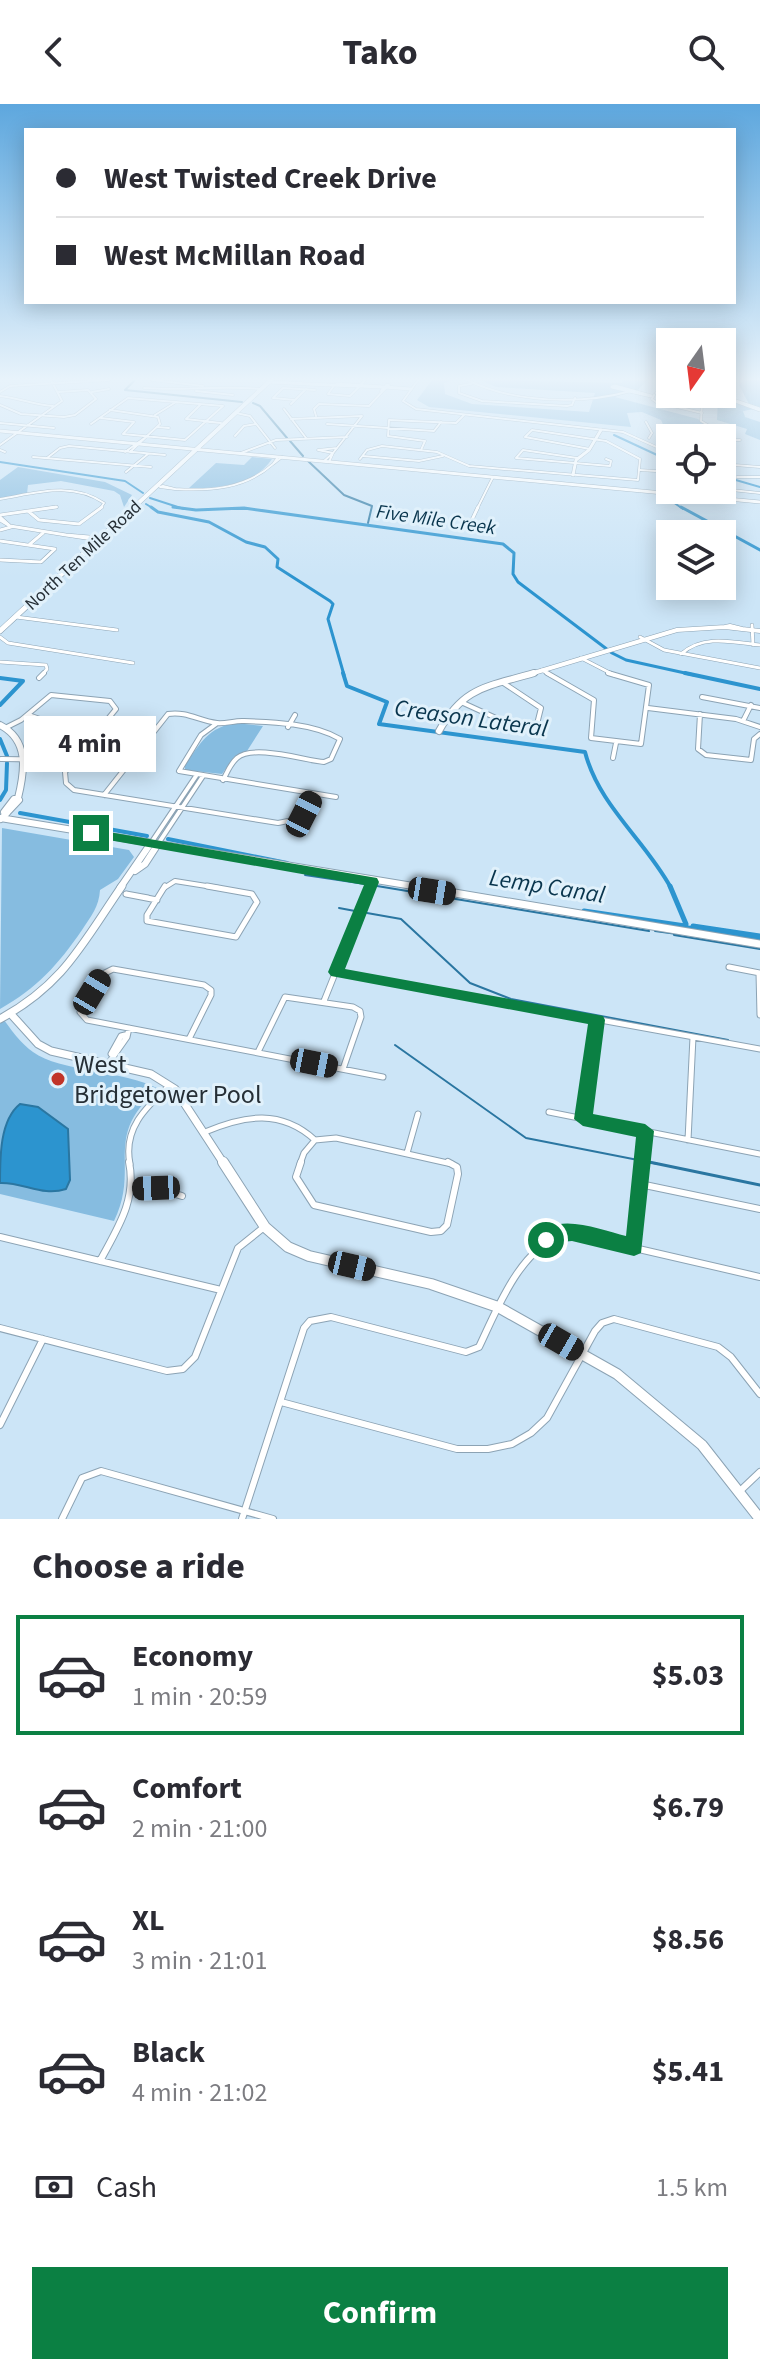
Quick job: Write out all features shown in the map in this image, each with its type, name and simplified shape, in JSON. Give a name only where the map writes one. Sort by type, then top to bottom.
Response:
[{"type":"main road","name":"North Ten Mile Road","points":[[0,634],[201,446]]},
{"type":"street","points":[[127,452],[135,446]]},
{"type":"street","points":[[162,446],[327,461],[419,461],[446,455]]},
{"type":"street","points":[[241,453],[249,446]]},
{"type":"street","points":[[382,446],[446,455],[466,465],[638,480],[638,457],[616,446]]},
{"type":"street","points":[[359,461],[373,447],[382,446]]},
{"type":"street","points":[[421,450],[423,446]]},
{"type":"street","points":[[571,446],[590,449]]},
{"type":"street","points":[[572,484],[577,458],[592,446]]},
{"type":"street","points":[[0,447],[5,452]]},
{"type":"street","points":[[47,458],[65,447],[165,455]]},
{"type":"street","points":[[333,453],[318,450],[337,448]]},
{"type":"street","points":[[327,461],[337,448]]},
{"type":"street","points":[[577,458],[521,450],[518,459],[610,466],[611,461],[606,459]]},
{"type":"street","points":[[126,472],[148,454]]},
{"type":"street","points":[[33,457],[151,467]]},
{"type":"street","points":[[158,487],[198,490],[256,480],[280,457]]},
{"type":"street","points":[[359,461],[656,492]]},
{"type":"street","points":[[470,524],[496,462]]},
{"type":"street","points":[[736,465],[760,467],[760,477],[737,477]]},
{"type":"street","points":[[640,470],[656,471]]},
{"type":"street","points":[[0,499],[64,490],[89,494],[104,503],[102,508],[79,524],[39,520],[28,511]]},
{"type":"street","points":[[736,490],[760,493]]},
{"type":"street","points":[[736,500],[760,502]]},
{"type":"street","points":[[0,517],[57,507]]},
{"type":"street","points":[[0,517],[12,526],[43,533],[100,539]]},
{"type":"street","points":[[0,530],[12,526]]},
{"type":"street","points":[[30,544],[43,533]]},
{"type":"street","points":[[0,560],[35,563],[44,561],[55,551],[50,546],[1,541]]},
{"type":"street","points":[[16,617],[117,630]]},
{"type":"street","points":[[439,731],[447,714],[459,701],[479,689],[687,628],[752,628],[760,631]]},
{"type":"street","points":[[752,628],[753,645]]},
{"type":"street","points":[[0,634],[5,642],[133,663]]},
{"type":"street","points":[[643,639],[658,648],[681,654],[760,668]]},
{"type":"street","points":[[681,654],[689,646],[709,641],[760,645]]},
{"type":"street","points":[[542,670],[594,700],[591,738],[640,745],[643,742],[648,684],[605,672],[581,658]]},
{"type":"street","points":[[0,662],[48,666],[39,678]]},
{"type":"street","points":[[459,701],[497,720],[535,725],[541,708],[502,682]]},
{"type":"street","points":[[2,817],[15,807],[22,787],[22,759],[17,737],[3,727],[28,715],[43,698],[51,695],[115,704],[116,709],[74,760],[64,778],[68,786],[104,795],[278,823],[290,822],[304,814],[314,794]]},
{"type":"street","points":[[702,697],[760,708]]},
{"type":"street","points":[[743,721],[751,705]]},
{"type":"street","points":[[647,708],[743,721],[760,727]]},
{"type":"street","points":[[104,795],[168,714],[197,714],[217,723],[242,721],[288,727],[338,736],[340,741],[327,761],[244,754],[236,759],[223,780]]},
{"type":"street","points":[[700,714],[698,749],[701,753],[751,760],[754,739],[760,734]]},
{"type":"street","points":[[28,715],[99,729]]},
{"type":"street","points":[[288,727],[295,715]]},
{"type":"street","points":[[217,723],[201,735],[179,771],[336,797]]},
{"type":"street","points":[[56,742],[70,725]]},
{"type":"street","points":[[613,758],[616,743]]},
{"type":"street","points":[[1,759],[74,760]]},
{"type":"street","points":[[0,1019],[31,1002],[62,974],[116,893],[132,873],[145,864],[175,807],[196,776]]},
{"type":"street","points":[[154,844],[203,776]]},
{"type":"street","points":[[2,817],[372,882],[760,944]]},
{"type":"street","points":[[171,882],[252,894],[257,898],[241,933],[236,937],[147,921],[147,915],[157,900],[171,882]]},
{"type":"street","points":[[324,1001],[372,882]]},
{"type":"street","points":[[116,893],[157,900]]},
{"type":"street","points":[[729,967],[760,973],[760,1015]]},
{"type":"street","points":[[189,1039],[211,990],[204,985],[119,969],[108,970],[88,998],[81,1015],[87,1020],[383,1077]]},
{"type":"street","points":[[336,972],[760,1049]]},
{"type":"street","points":[[258,1052],[285,997],[324,1001],[360,1011],[361,1017],[343,1069]]},
{"type":"street","points":[[10,1013],[38,1044],[51,1051],[110,1060],[151,1074],[170,1085],[182,1096],[265,1227],[278,1240],[300,1253],[431,1284],[498,1307],[625,1379],[702,1445],[760,1519]]},
{"type":"street","points":[[583,1119],[597,1020]]},
{"type":"street","points":[[110,1060],[117,1056],[129,1028]]},
{"type":"street","points":[[688,1140],[693,1037]]},
{"type":"street","points":[[100,1261],[127,1207],[132,1189],[129,1137],[139,1116],[170,1085]]},
{"type":"street","points":[[549,1112],[760,1154]]},
{"type":"street","points":[[407,1153],[418,1114]]},
{"type":"street","points":[[205,1132],[236,1118],[256,1116],[293,1123],[315,1140],[336,1138],[457,1167],[447,1225],[441,1231],[405,1226],[311,1203],[296,1177],[304,1153],[315,1140]]},
{"type":"street","points":[[634,1247],[645,1131]]},
{"type":"street","points":[[640,1184],[760,1209]]},
{"type":"street","points":[[132,1189],[156,1188],[182,1196]]},
{"type":"street","points":[[0,1328],[167,1371],[183,1369],[195,1357],[240,1244],[265,1227]]},
{"type":"street","points":[[243,1515],[304,1328],[310,1321],[331,1317],[466,1352],[473,1351],[479,1347],[510,1282],[546,1240],[558,1233],[572,1232],[760,1277]]},
{"type":"street","points":[[0,1237],[221,1290]]},
{"type":"street","points":[[280,1402],[457,1449],[480,1451],[510,1447],[542,1425],[554,1410],[582,1354],[602,1323],[621,1320],[706,1342],[731,1357],[760,1394]]},
{"type":"street","points":[[0,1425],[43,1339]]},
{"type":"street","points":[[62,1519],[77,1484],[89,1473],[101,1471],[243,1515],[273,1519]]},
{"type":"street","points":[[739,1493],[760,1472]]},
{"type":"shaded area","points":[[252,457],[272,459],[256,475],[235,484],[189,488],[216,463],[244,465]]},
{"type":"shaded area","points":[[18,467],[105,482],[132,495],[124,507],[120,495],[114,491],[61,481],[28,485],[27,494],[0,498],[0,480]]},
{"type":"shaded area","points":[[236,723],[263,726],[247,751],[234,757],[222,774],[185,770],[185,765],[206,738],[218,728]]},
{"type":"shaded area","points":[[2,828],[129,850],[134,857],[118,879],[100,890],[91,916],[55,965],[25,993],[0,1009]]},
{"type":"shaded area","points":[[0,1014],[24,1044],[45,1059],[128,1078],[159,1089],[131,1122],[126,1137],[124,1184],[114,1221],[0,1194]]},
{"type":"shaded area","points":[[20,1104],[38,1107],[68,1129],[70,1180],[66,1189],[49,1191],[0,1183],[5,1129],[8,1119]]},
{"type":"waterway","points":[[294,446],[303,456]]},
{"type":"waterway","points":[[638,446],[656,454]]},
{"type":"waterway","points":[[308,461],[344,495],[372,506],[368,523]]},
{"type":"waterway","points":[[0,462],[125,481],[143,493]]},
{"type":"waterway","points":[[736,480],[760,487]]},
{"type":"waterway","name":"Five Mile Creek","points":[[150,498],[181,508]]},
{"type":"waterway","name":"Creason Lateral","points":[[146,504],[152,508]]},
{"type":"waterway","points":[[676,504],[683,509]]},
{"type":"waterway","name":"Five Mile Creek","points":[[173,507],[181,508]]},
{"type":"waterway","points":[[681,507],[760,550]]},
{"type":"waterway","name":"Creason Lateral","points":[[152,508],[158,512],[209,522],[246,542],[265,547],[278,559],[277,567],[330,601],[333,604],[328,619],[344,675]]},
{"type":"waterway","name":"Five Mile Creek","points":[[181,508],[251,509]]},
{"type":"waterway","name":"Five Mile Creek","points":[[227,509],[251,509]]},
{"type":"waterway","name":"Five Mile Creek","points":[[251,509],[503,544],[514,553],[513,574],[518,582],[612,653],[626,660],[694,675]]},
{"type":"waterway","name":"Creason Lateral","points":[[343,673],[347,686],[387,702],[379,724],[585,752],[601,789],[671,887]]},
{"type":"waterway","name":"Five Mile Creek","points":[[685,673],[760,689]]},
{"type":"waterway","points":[[0,678],[23,681],[0,705]]},
{"type":"waterway","points":[[0,739],[7,756]]},
{"type":"waterway","points":[[0,800],[6,790],[7,763]]},
{"type":"waterway","name":"Lemp Canal","points":[[20,813],[147,836]]},
{"type":"waterway","name":"Lemp Canal","points":[[168,839],[287,863]]},
{"type":"waterway","points":[[305,875],[365,884]]},
{"type":"waterway","points":[[377,886],[649,931]]},
{"type":"waterway","name":"Creason Lateral","points":[[671,887],[686,924]]},
{"type":"waterway","points":[[339,908],[355,911]]},
{"type":"waterway","name":"Lemp Canal","points":[[584,911],[685,926]]},
{"type":"waterway","points":[[367,913],[401,919],[470,983],[511,999],[728,1040]]},
{"type":"waterway","name":"Creason Lateral","points":[[693,926],[760,936]]},
{"type":"waterway","name":"Creason Lateral","points":[[688,928],[760,939]]},
{"type":"waterway","points":[[655,931],[677,934]]},
{"type":"waterway","points":[[674,935],[760,949]]},
{"type":"waterway","points":[[395,1045],[526,1138],[638,1160]]},
{"type":"waterway","points":[[648,1162],[658,1164]]},
{"type":"waterway","points":[[649,1162],[760,1185]]},
{"type":"place","name":"West Bridgetower Pool","points":[[58,1079]]},
{"type":"route","points":[[91,833],[372,882],[336,972],[597,1020],[583,1119],[645,1131],[634,1247],[572,1232],[558,1233],[546,1240]]}]
